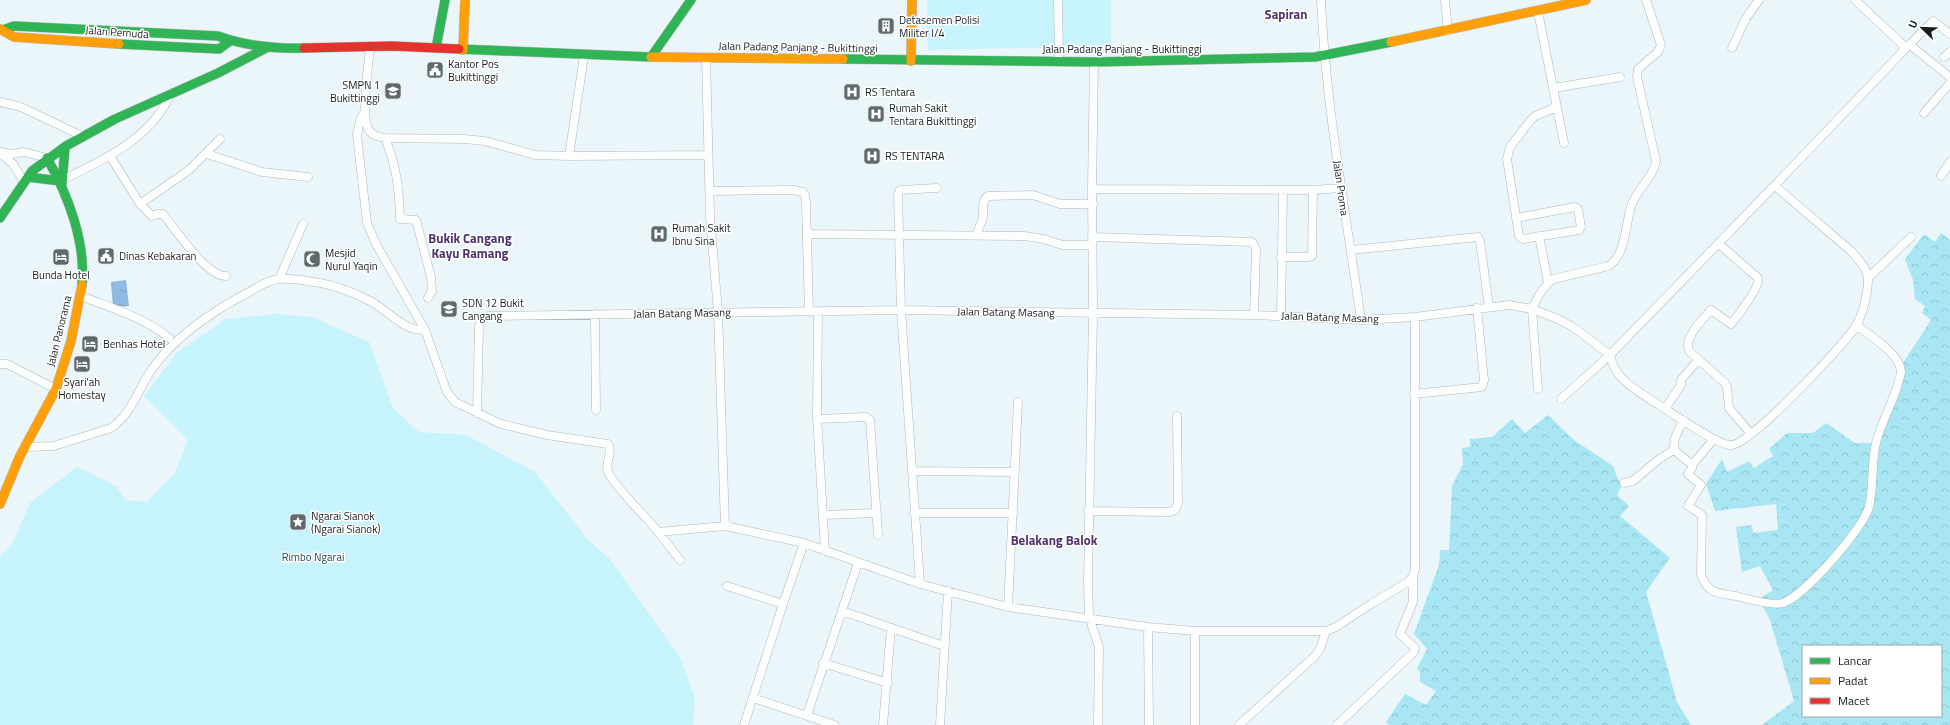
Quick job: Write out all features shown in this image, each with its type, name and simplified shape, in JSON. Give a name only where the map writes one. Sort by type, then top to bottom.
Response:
[{"type":"main road","points":[[436,48],[445,0]]},
{"type":"main road","points":[[463,50],[465,0]]},
{"type":"main road","points":[[651,58],[691,0]]},
{"type":"main road","points":[[911,61],[912,0]]},
{"type":"main road","name":"Jalan Padang Panjang - Bukittinggi","points":[[463,50],[651,58],[1094,62],[1244,60],[1324,56],[1538,12],[1586,0]]},
{"type":"main road","name":"Jalan Pemuda","points":[[1,29],[14,26],[218,36],[230,41],[268,47],[370,46],[463,50]]},
{"type":"main road","name":"Jalan Pemuda","points":[[1,29],[14,37],[193,49],[219,49],[230,41]]},
{"type":"main road","points":[[0,218],[38,164],[47,158],[82,136],[171,93],[223,72],[268,47]]},
{"type":"main road","points":[[26,180],[61,182],[65,147]]},
{"type":"main road","name":"Jalan Panorama","points":[[0,504],[25,447],[56,389],[71,341],[81,296],[83,274],[79,241],[61,182],[47,158]]},
{"type":"street","points":[[1058,0],[1059,61]]},
{"type":"street","name":"Jalan Proma","points":[[1321,0],[1324,56],[1341,188],[1361,320]]},
{"type":"street","points":[[1446,0],[1448,31]]},
{"type":"street","points":[[1538,389],[1532,309],[1548,282],[1554,279],[1608,266],[1614,263],[1620,253],[1634,198],[1655,167],[1656,160],[1637,77],[1638,69],[1658,52],[1661,45],[1646,0]]},
{"type":"street","points":[[1732,48],[1746,18],[1759,0]]},
{"type":"street","points":[[1855,0],[1902,44],[1903,51]]},
{"type":"street","points":[[1538,12],[1564,143]]},
{"type":"street","points":[[1561,400],[1610,355],[1719,244],[1933,20],[1950,34]]},
{"type":"street","points":[[1910,45],[1950,76]]},
{"type":"street","points":[[370,46],[365,111],[366,122],[369,130],[377,136],[385,138],[464,139],[485,141],[527,154],[569,156],[708,155]]},
{"type":"street","points":[[569,156],[584,56]]},
{"type":"street","points":[[706,58],[710,216],[718,312],[725,526]]},
{"type":"street","points":[[1094,62],[1092,189],[1093,314],[1088,511],[1089,617],[1099,647],[1098,725]]},
{"type":"street","points":[[1554,88],[1620,77]]},
{"type":"street","points":[[1924,113],[1950,83]]},
{"type":"street","points":[[61,182],[110,156],[146,129],[160,114],[171,93]]},
{"type":"street","points":[[0,102],[21,107],[82,136]]},
{"type":"street","points":[[1516,218],[1577,208],[1581,226],[1579,230],[1523,239],[1520,238],[1516,218],[1507,159],[1508,151],[1532,118],[1557,107]]},
{"type":"street","points":[[365,111],[360,120],[357,135],[367,222],[376,244],[425,330],[447,392],[455,402],[496,422],[521,429],[608,444],[610,450],[607,465],[608,473],[680,560]]},
{"type":"street","points":[[385,138],[394,161],[399,187],[400,219],[416,220],[430,274],[432,291],[428,298]]},
{"type":"street","points":[[140,204],[189,170],[220,139]]},
{"type":"street","points":[[0,153],[12,154],[24,152],[47,158]]},
{"type":"street","points":[[0,153],[13,164],[26,180]]},
{"type":"street","points":[[206,154],[262,172],[308,177]]},
{"type":"street","points":[[110,156],[140,204],[152,216],[163,214],[204,264],[216,273],[226,276]]},
{"type":"street","points":[[1940,176],[1950,162]]},
{"type":"street","points":[[1610,355],[1612,366],[1624,382],[1665,409],[1726,445],[1732,445],[1751,434],[1783,406],[1849,336],[1856,325],[1867,291],[1868,278],[1860,261],[1851,250],[1774,186]]},
{"type":"street","points":[[920,584],[901,310],[898,194],[900,190],[937,188]]},
{"type":"street","points":[[1092,189],[1313,190],[1341,188]]},
{"type":"street","points":[[710,190],[793,190],[803,192],[806,203],[809,312]]},
{"type":"street","points":[[1281,316],[1283,190]]},
{"type":"street","points":[[1281,257],[1312,256],[1313,190]]},
{"type":"street","points":[[977,236],[978,225],[982,220],[984,200],[988,196],[1033,196],[1060,204],[1093,204]]},
{"type":"street","points":[[279,279],[303,224]]},
{"type":"street","points":[[807,234],[1024,236],[1044,239],[1062,245],[1092,241],[1252,242],[1256,249],[1254,315]]},
{"type":"street","points":[[1539,236],[1548,282]]},
{"type":"street","points":[[1351,250],[1478,237],[1480,240],[1488,307]]},
{"type":"street","points":[[1868,278],[1911,237]]},
{"type":"street","points":[[1719,244],[1758,278],[1759,281],[1742,311],[1730,324],[1713,310],[1708,314],[1687,345],[1690,352],[1724,383],[1727,388],[1729,408],[1751,434]]},
{"type":"street","points":[[25,447],[59,444],[111,428],[127,414],[143,383],[157,363],[186,333],[241,296],[266,283],[279,279],[312,282],[344,289],[376,304],[408,327],[418,331],[425,330]]},
{"type":"street","points":[[81,296],[145,323],[168,338]]},
{"type":"street","name":"Jalan Batang Masang","points":[[477,413],[480,326],[482,319],[488,316],[901,310],[1093,314],[1254,315],[1361,320],[1415,317],[1509,305],[1532,309],[1573,327],[1610,355]]},
{"type":"street","points":[[1414,394],[1482,387],[1484,380],[1477,308]]},
{"type":"street","points":[[818,312],[817,419],[825,550]]},
{"type":"street","points":[[595,314],[596,410]]},
{"type":"street","points":[[1337,725],[1414,652],[1415,648],[1400,634],[1413,602],[1413,576],[1415,569],[1415,317]]},
{"type":"street","points":[[1714,439],[1692,465],[1692,468],[1688,474],[1701,485],[1688,506],[1702,516],[1701,574],[1703,583],[1715,592],[1756,600],[1782,603],[1794,598],[1811,582],[1858,530],[1868,508],[1873,486],[1876,444],[1894,398],[1901,371],[1894,354],[1856,325]]},
{"type":"street","points":[[1665,409],[1681,385],[1682,379],[1698,360]]},
{"type":"street","points":[[0,364],[7,364],[56,389]]},
{"type":"street","points":[[1008,607],[1018,402]]},
{"type":"street","points":[[1088,511],[1169,512],[1175,510],[1178,503],[1177,416]]},
{"type":"street","points":[[817,419],[866,417],[870,420],[878,513],[878,535]]},
{"type":"street","points":[[1624,483],[1633,481],[1673,449],[1675,438],[1683,420]]},
{"type":"street","points":[[1673,449],[1692,465]]},
{"type":"street","points":[[912,471],[1015,472]]},
{"type":"street","points":[[824,515],[878,513]]},
{"type":"street","points":[[914,513],[1013,513]]},
{"type":"street","points":[[658,532],[725,526],[804,543],[920,584],[1008,607],[1089,617],[1148,627],[1195,631],[1326,631],[1336,627],[1408,582],[1413,576]]},
{"type":"street","points":[[744,725],[804,543]]},
{"type":"street","points":[[806,715],[858,563]]},
{"type":"street","points":[[727,586],[783,604]]},
{"type":"street","points":[[940,725],[948,591]]},
{"type":"street","points":[[842,611],[944,646]]},
{"type":"street","points":[[1148,627],[1149,725]]},
{"type":"street","points":[[883,725],[888,682],[891,628]]},
{"type":"street","points":[[1195,631],[1196,725]]},
{"type":"street","points":[[1239,725],[1315,656],[1320,649],[1326,631]]},
{"type":"street","points":[[823,664],[888,682]]},
{"type":"street","points":[[753,698],[836,725]]},
{"type":"green space","points":[[927,0],[1111,0],[1111,46],[928,50]]},
{"type":"green space","points":[[1941,233],[1950,240],[1950,725],[1762,725],[1794,701],[1770,620],[1759,599],[1773,590],[1760,566],[1742,572],[1736,527],[1752,525],[1753,533],[1778,530],[1776,504],[1715,511],[1706,484],[1722,459],[1727,472],[1749,461],[1754,468],[1773,456],[1769,449],[1787,433],[1813,433],[1826,423],[1855,443],[1874,443],[1905,372],[1903,363],[1931,320],[1922,313],[1925,306],[1915,299],[1913,280],[1905,259],[1924,234],[1935,242]]},
{"type":"green space","name":"Ngarai Sianok (Ngarai Sianok)","points":[[275,314],[312,317],[369,342],[393,408],[419,432],[466,435],[535,472],[588,540],[609,558],[680,657],[695,698],[693,725],[0,725],[0,556],[12,544],[30,503],[77,467],[116,486],[126,500],[147,502],[175,473],[188,440],[144,396],[177,353],[226,319]]},
{"type":"green space","points":[[1548,415],[1574,440],[1613,466],[1618,479],[1623,484],[1617,495],[1629,506],[1620,516],[1670,558],[1646,592],[1677,702],[1691,725],[1389,725],[1386,722],[1405,694],[1426,705],[1436,691],[1420,682],[1420,673],[1417,668],[1427,649],[1414,634],[1439,565],[1440,550],[1449,550],[1452,486],[1463,464],[1462,448],[1470,447],[1470,439],[1492,437],[1512,419],[1525,433]]},
{"type":"water","points":[[126,280],[129,306],[113,307],[111,282]]},
{"type":"traffic: fast","points":[[436,48],[445,0]]},
{"type":"traffic: fast","points":[[651,57],[691,0]]},
{"type":"traffic: fast","points":[[3,30],[14,26],[218,36],[260,46],[304,48]]},
{"type":"traffic: fast","points":[[119,44],[219,49],[230,41]]},
{"type":"traffic: fast","points":[[843,59],[1094,62],[1315,57],[1391,42]]},
{"type":"traffic: fast","points":[[0,218],[32,171],[66,146],[115,119],[218,73],[268,47]]},
{"type":"traffic: fast","points":[[459,49],[651,57]]},
{"type":"traffic: fast","points":[[62,184],[65,147]]},
{"type":"traffic: fast","points":[[47,158],[62,187],[74,219],[81,252],[83,269],[82,285]]},
{"type":"traffic: fast","points":[[28,177],[60,181]]},
{"type":"traffic: slow","points":[[463,50],[465,0]]},
{"type":"traffic: slow","points":[[911,61],[912,0]]},
{"type":"traffic: slow","points":[[1391,42],[1586,0]]},
{"type":"traffic: slow","points":[[0,29],[14,37],[119,44]]},
{"type":"traffic: slow","points":[[651,57],[843,59]]},
{"type":"traffic: slow","points":[[0,504],[20,456],[56,389],[71,341],[82,285]]},
{"type":"traffic: jam","points":[[304,48],[392,46],[459,49]]},
{"type":"place","name":"Detasemen Polisi Militer I/4","points":[[886,26]]},
{"type":"place","name":"Kantor Pos Bukittinggi","points":[[435,70]]},
{"type":"place","name":"SMPN 1 Bukittinggi","points":[[393,91]]},
{"type":"place","name":"RS Tentara","points":[[852,92]]},
{"type":"place","name":"Rumah Sakit Tentara Bukittinggi","points":[[876,114]]},
{"type":"place","name":"RS TENTARA","points":[[872,156]]},
{"type":"place","name":"Rumah Sakit Ibnu Sina","points":[[659,234]]},
{"type":"place","name":"Dinas Kebakaran","points":[[106,256]]},
{"type":"place","name":"Bunda Hotel","points":[[61,257]]},
{"type":"place","name":"Mesjid Nurul Yaqin","points":[[312,259]]},
{"type":"place","name":"SDN 12 Bukit Cangang","points":[[449,309]]},
{"type":"place","name":"Benhas Hotel","points":[[90,344]]},
{"type":"place","name":"Syari'ah Homestay","points":[[82,364]]},
{"type":"place","name":"Ngarai Sianok (Ngarai Sianok)","points":[[298,522]]},
{"type":"district","name":"Sapiran","points":[[1286,14]]},
{"type":"district","name":"Bukik Cangang Kayu Ramang","points":[[470,246]]},
{"type":"district","name":"Belakang Balok","points":[[1054,540]]},
{"type":"park label","name":"Rimbo Ngarai","points":[[313,557]]}]
